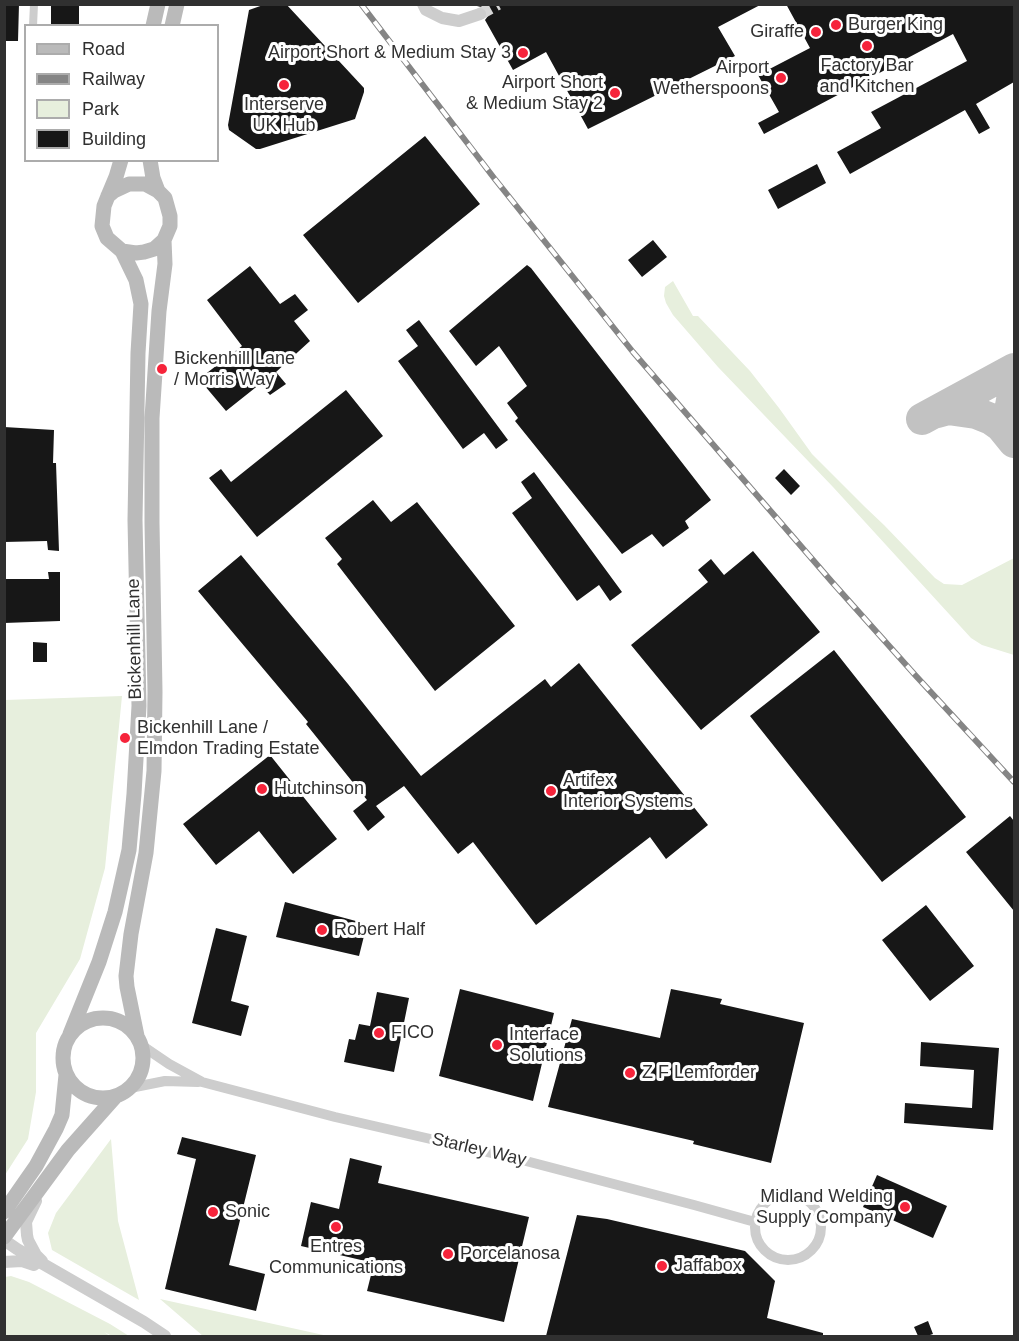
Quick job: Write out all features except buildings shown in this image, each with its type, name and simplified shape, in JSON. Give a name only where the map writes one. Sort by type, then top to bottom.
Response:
[{"type":"main road","points":[[153,24],[158,4]]},
{"type":"main road","points":[[172,24],[177,4]]},
{"type":"main road","points":[[120,162],[104,206],[102,226],[107,238],[122,251],[136,253],[154,249],[164,240],[170,226],[170,216],[153,178],[150,162]]},
{"type":"main road","points":[[108,196],[129,184],[145,184],[161,195]]},
{"type":"main road","name":"Bickenhill Lane","points":[[139,1041],[126,976],[131,934],[146,853],[154,771],[152,418],[159,311],[165,264],[164,240]]},
{"type":"main road","name":"Bickenhill Lane","points":[[70,1034],[99,962],[115,912],[129,850],[134,794],[139,706],[135,520],[141,303],[139,287],[122,251]]},
{"type":"main road","points":[[4,1212],[36,1166],[62,1115],[66,1075],[63,1054],[70,1034],[88,1020],[99,1017],[121,1021],[130,1028],[139,1041],[143,1057],[142,1068],[137,1079],[68,1150],[4,1238]]},
{"type":"main road","points":[[66,1075],[82,1092],[93,1097],[105,1098],[123,1092]]},
{"type":"street","points":[[33,24],[34,4]]},
{"type":"street","points":[[423,4],[426,10],[442,18],[459,21],[480,14]]},
{"type":"street","points":[[139,1041],[169,1064],[202,1082]]},
{"type":"street","points":[[123,1092],[165,1082],[202,1082]]},
{"type":"street","name":"Starley Way","points":[[202,1082],[335,1117],[516,1158],[755,1222]]},
{"type":"street","points":[[47,1179],[26,1222],[27,1235],[36,1255],[55,1272]]},
{"type":"street","points":[[783,1194],[797,1195],[814,1206],[820,1216],[821,1234],[809,1254],[792,1260],[782,1260],[771,1256],[762,1248],[757,1240],[755,1222],[758,1212],[772,1198],[783,1194]]},
{"type":"street","points":[[4,1238],[17,1249],[128,1312],[165,1336]]},
{"type":"street","points":[[4,1262],[22,1261],[55,1272]]},
{"type":"green space","points":[[673,281],[693,316],[698,316],[750,371],[812,454],[935,578],[944,584],[962,585],[1014,558],[1014,655],[982,645],[971,638],[833,487],[718,367],[673,315],[666,303],[665,287]]},
{"type":"green space","points":[[122,696],[105,868],[80,959],[36,1033],[36,1092],[28,1139],[5,1175],[5,700]]},
{"type":"green space","points":[[111,1139],[118,1221],[139,1300],[52,1250],[48,1233],[56,1213]]},
{"type":"green space","points":[[11,1276],[29,1282],[129,1336],[112,1336],[104,1332],[110,1336],[5,1336],[5,1277]]},
{"type":"green space","points":[[160,1299],[328,1336],[203,1336]]},
{"type":"taxiway","points":[[922,419],[1014,369]]},
{"type":"taxiway","points":[[1014,389],[1009,417],[1014,437]]},
{"type":"taxiway","points":[[937,412],[948,409],[976,413],[1001,426],[1014,442]]},
{"type":"tunnel","points":[[480,14],[498,4]]},
{"type":"railway","points":[[361,4],[494,178],[633,352],[832,582],[1014,782]]},
{"type":"place","name":"Burger King","points":[[836,25]]},
{"type":"place","name":"Giraffe","points":[[816,32]]},
{"type":"place","name":"Factory Bar and Kitchen","points":[[867,46]]},
{"type":"place","name":"Airport Short & Medium Stay 3","points":[[523,53]]},
{"type":"place","name":"Airport Wetherspoons","points":[[781,78]]},
{"type":"place","name":"Interserve UK Hub","points":[[284,85]]},
{"type":"place","name":"Airport Short & Medium Stay 2","points":[[615,93]]},
{"type":"place","name":"Bickenhill Lane / Morris Way","points":[[162,369]]},
{"type":"place","name":"Bickenhill Lane / Elmdon Trading Estate","points":[[125,738]]},
{"type":"place","name":"Hutchinson","points":[[262,789]]},
{"type":"place","name":"Artifex Interior Systems","points":[[551,791]]},
{"type":"place","name":"Robert Half","points":[[322,930]]},
{"type":"place","name":"FICO","points":[[379,1033]]},
{"type":"place","name":"Interface Solutions","points":[[497,1045]]},
{"type":"place","name":"Z F Lemforder","points":[[630,1073]]},
{"type":"place","name":"Midland Welding Supply Company","points":[[905,1207]]},
{"type":"place","name":"Sonic","points":[[213,1212]]},
{"type":"place","name":"Entres Communications","points":[[336,1227]]},
{"type":"place","name":"Porcelanosa","points":[[448,1254]]},
{"type":"place","name":"Jaffabox","points":[[662,1266]]}]
